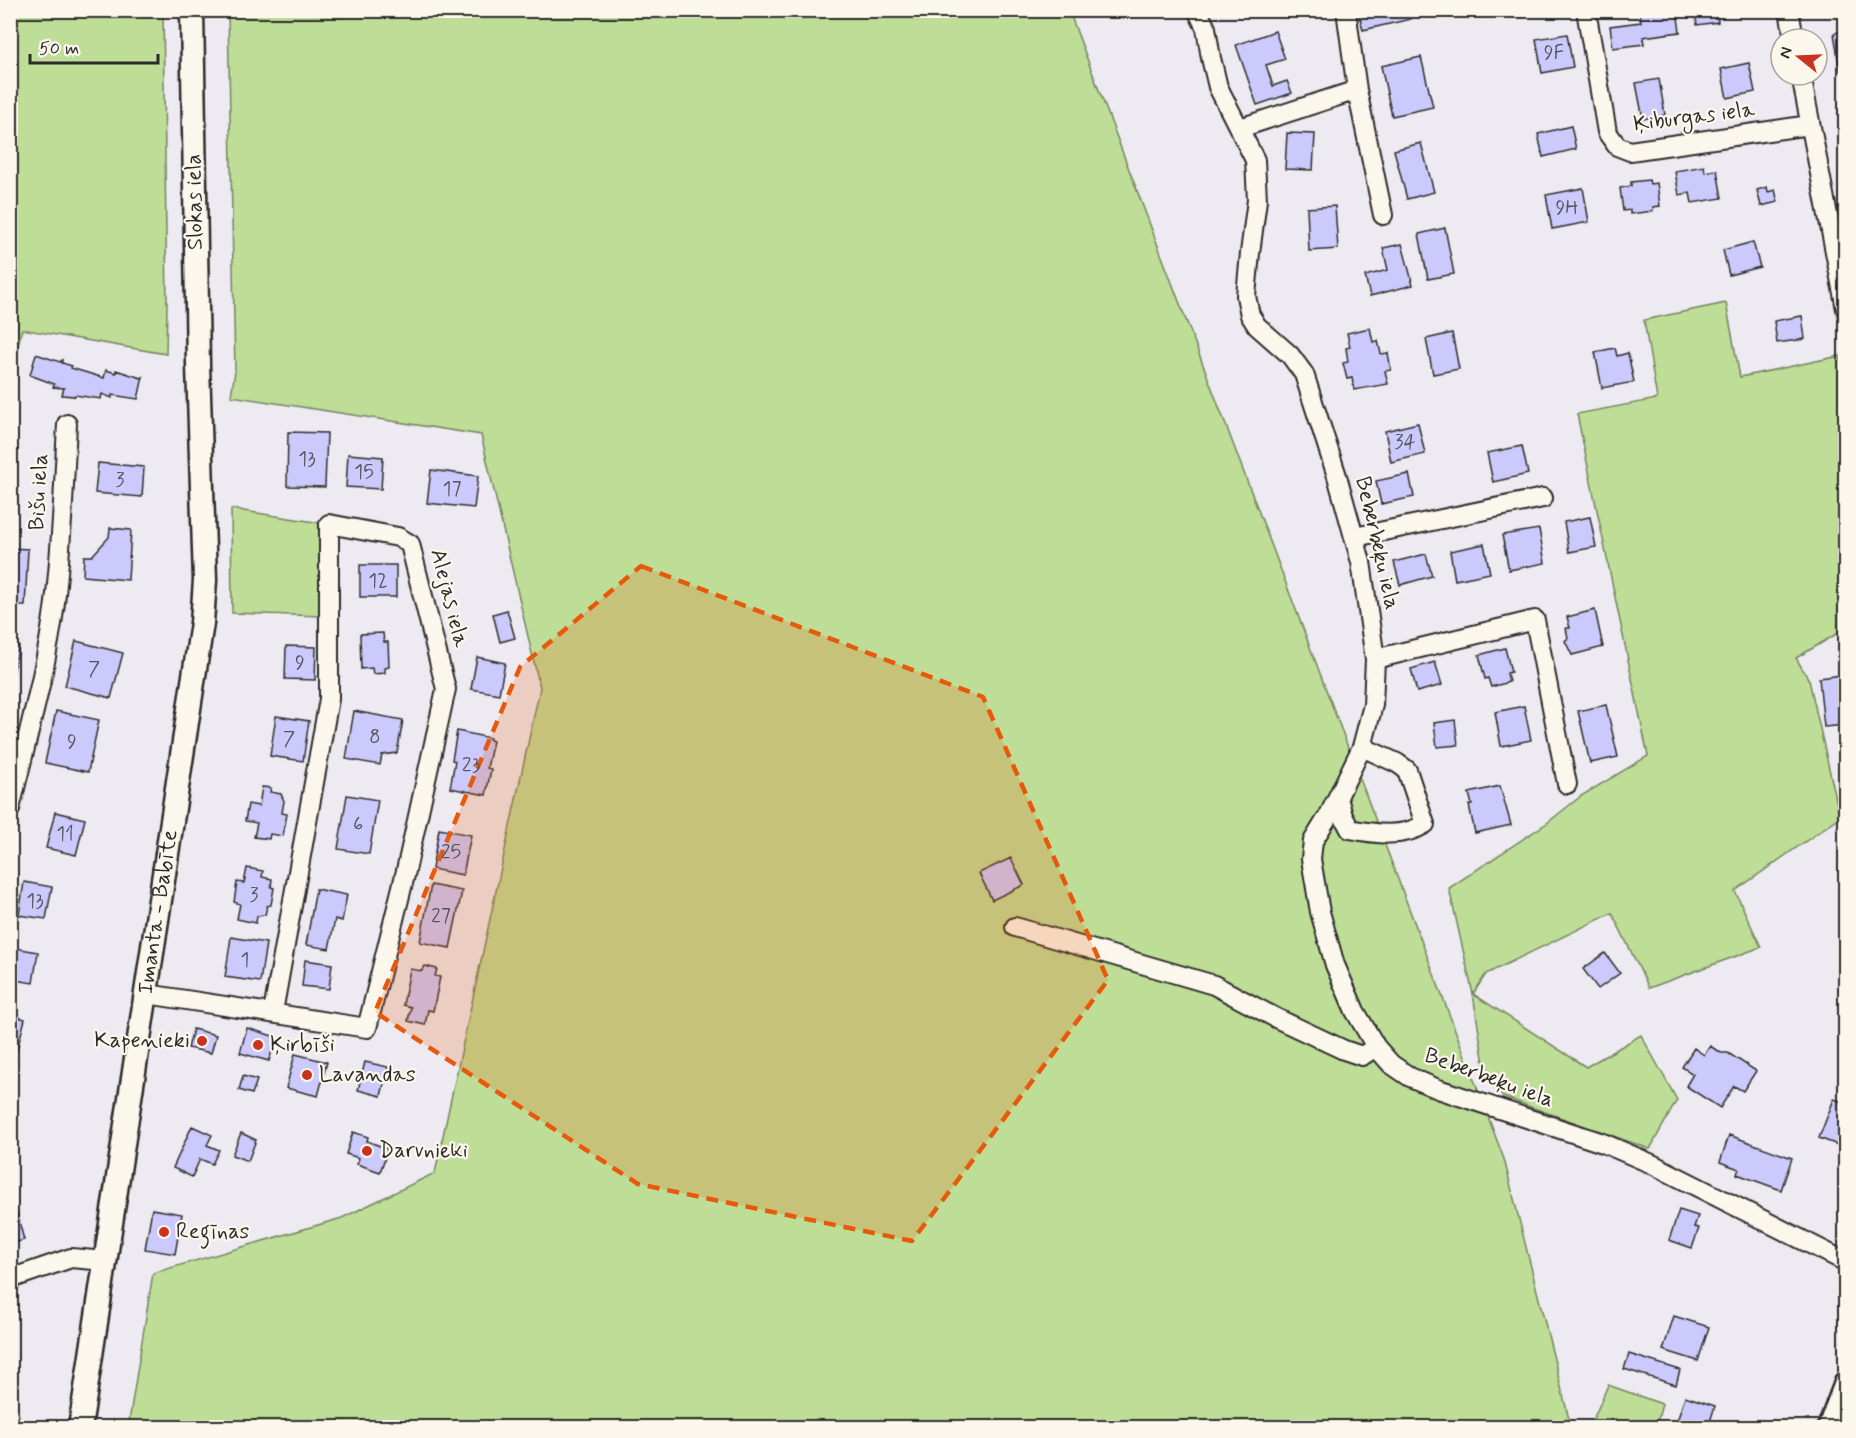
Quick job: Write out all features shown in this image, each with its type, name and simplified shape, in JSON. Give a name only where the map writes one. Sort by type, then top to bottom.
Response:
[{"type":"main road","name":"Slokas iela","points":[[192,10],[198,394]]},
{"type":"main road","name":"Imanta - Babīte","points":[[80,1428],[202,623],[205,580],[198,394]]},
{"type":"main road","points":[[1829,1428],[1845,1383]]},
{"type":"street","name":"Beberbeķu iela","points":[[1197,10],[1206,28],[1218,87],[1255,160],[1257,200],[1246,296],[1250,315],[1257,326],[1290,356],[1304,374],[1355,537],[1370,613],[1375,659],[1373,705],[1362,747],[1338,798],[1312,841],[1311,860],[1320,912],[1335,965],[1355,1011],[1376,1047],[1391,1064],[1410,1077],[1438,1089],[1603,1143],[1652,1164],[1845,1262]]},
{"type":"street","points":[[1346,10],[1357,90],[1383,215]]},
{"type":"street","name":"Ķiburgas iela","points":[[1586,10],[1607,132],[1617,146],[1630,151],[1810,125]]},
{"type":"street","points":[[1789,10],[1792,27]]},
{"type":"street","points":[[1803,87],[1845,309]]},
{"type":"street","points":[[1240,128],[1357,90]]},
{"type":"street","name":"Bišu iela","points":[[10,809],[42,674],[54,604],[61,539],[67,424]]},
{"type":"street","points":[[1355,537],[1543,498]]},
{"type":"street","name":"Alejas iela","points":[[329,524],[398,537],[411,543],[446,689],[405,874],[367,1028],[273,1012],[329,699],[329,524]]},
{"type":"street","points":[[1375,659],[1535,620],[1567,784]]},
{"type":"street","points":[[1338,798],[1343,816],[1350,829],[1395,834],[1425,824],[1407,770],[1362,747]]},
{"type":"street","points":[[1015,927],[1214,985],[1276,1018],[1362,1056],[1376,1047]]},
{"type":"street","points":[[147,994],[273,1012]]},
{"type":"street","points":[[10,1279],[71,1258],[106,1261]]},
{"type":"highlighted area","points":[[641,566],[983,697],[1108,980],[912,1241],[638,1184],[375,1012],[520,667]]},
{"type":"green space","points":[[11,10],[163,11],[166,354],[22,329],[11,374]]},
{"type":"green space","points":[[228,11],[1069,11],[1504,1159],[1571,1427],[128,1428],[153,1273],[342,1218],[435,1173],[540,688],[481,435],[231,396],[235,371]]},
{"type":"green space","points":[[1726,303],[1740,377],[1840,356],[1846,392],[1845,629],[1796,658],[1809,680],[1840,817],[1735,891],[1761,947],[1649,988],[1612,913],[1486,974],[1473,994],[1449,888],[1547,823],[1581,796],[1648,756],[1577,414],[1657,399],[1644,320]]},
{"type":"green space","points":[[231,509],[321,523],[322,616],[232,613]]},
{"type":"green space","points":[[1473,994],[1586,1067],[1641,1035],[1677,1100],[1650,1149],[1503,1097],[1486,1077]]},
{"type":"green space","points":[[1608,1385],[1662,1404],[1656,1427],[1590,1427]]},
{"type":"building","points":[[1358,10],[1409,10],[1411,19],[1363,30]]},
{"type":"building","points":[[1677,10],[1680,32],[1643,37],[1644,44],[1613,48],[1610,26],[1641,22],[1640,12]]},
{"type":"building","points":[[1695,10],[1717,10],[1718,22],[1697,25]]},
{"type":"building","points":[[1275,31],[1285,59],[1266,65],[1273,86],[1287,81],[1292,93],[1257,105],[1236,45]]},
{"type":"building","points":[[1846,31],[1846,71],[1840,71],[1834,33]]},
{"type":"building","points":[[1567,34],[1573,67],[1542,73],[1536,39]]},
{"type":"building","points":[[1421,57],[1433,107],[1392,116],[1381,66]]},
{"type":"building","points":[[1749,63],[1755,92],[1727,98],[1721,69]]},
{"type":"building","points":[[1659,79],[1665,115],[1643,119],[1636,83]]},
{"type":"building","points":[[1571,126],[1576,149],[1543,157],[1538,134]]},
{"type":"building","points":[[1287,133],[1315,134],[1313,170],[1285,169]]},
{"type":"building","points":[[1421,143],[1434,192],[1407,199],[1394,150]]},
{"type":"building","points":[[1704,166],[1705,172],[1717,170],[1722,198],[1692,203],[1690,193],[1679,195],[1675,171]]},
{"type":"building","points":[[1649,180],[1650,184],[1657,183],[1660,206],[1653,207],[1653,211],[1630,214],[1630,210],[1623,211],[1620,188],[1631,186],[1631,182]]},
{"type":"building","points":[[1767,187],[1768,192],[1775,190],[1778,202],[1761,206],[1757,190]]},
{"type":"building","points":[[1583,188],[1589,222],[1552,229],[1546,195]]},
{"type":"building","points":[[1335,206],[1338,249],[1309,251],[1307,208]]},
{"type":"building","points":[[1445,228],[1454,274],[1428,279],[1419,234]]},
{"type":"building","points":[[1753,242],[1760,267],[1729,275],[1723,250]]},
{"type":"building","points":[[1402,244],[1413,285],[1370,296],[1365,276],[1388,270],[1383,248]]},
{"type":"building","points":[[1802,316],[1805,339],[1777,343],[1774,321]]},
{"type":"building","points":[[1370,328],[1373,342],[1378,341],[1381,354],[1388,353],[1391,370],[1385,371],[1388,384],[1354,390],[1352,378],[1347,379],[1343,363],[1348,362],[1346,348],[1350,347],[1347,333]]},
{"type":"building","points":[[1452,333],[1459,369],[1433,374],[1426,339]]},
{"type":"building","points":[[1615,348],[1617,356],[1628,353],[1634,382],[1602,388],[1595,352]]},
{"type":"building","points":[[36,354],[60,362],[62,360],[62,363],[72,366],[71,368],[104,378],[106,370],[116,373],[116,370],[143,377],[138,399],[112,395],[112,398],[102,394],[101,399],[62,395],[64,388],[53,387],[54,384],[30,375]]},
{"type":"building","points":[[1418,423],[1425,454],[1391,462],[1385,431]]},
{"type":"building","points":[[288,432],[327,433],[325,487],[287,486]]},
{"type":"building","points":[[1522,446],[1528,474],[1493,482],[1487,453]]},
{"type":"building","points":[[348,454],[383,457],[381,489],[346,487]]},
{"type":"building","points":[[98,463],[144,467],[142,497],[95,493]]},
{"type":"building","points":[[431,470],[478,476],[474,508],[427,503]]},
{"type":"building","points":[[1409,474],[1414,497],[1381,504],[1376,481]]},
{"type":"building","points":[[1590,517],[1596,547],[1569,552],[1564,522]]},
{"type":"building","points":[[110,528],[131,530],[128,580],[83,576],[84,556],[92,556],[109,537]]},
{"type":"building","points":[[1539,529],[1545,563],[1509,570],[1502,535]]},
{"type":"building","points":[[1484,544],[1490,573],[1455,580],[1450,551]]},
{"type":"building","points":[[10,548],[28,549],[25,606],[10,606]]},
{"type":"building","points":[[1426,554],[1432,576],[1400,585],[1394,562]]},
{"type":"building","points":[[360,565],[396,565],[396,597],[360,597]]},
{"type":"building","points":[[507,610],[515,638],[500,642],[493,614]]},
{"type":"building","points":[[1595,610],[1603,647],[1572,655],[1565,641],[1568,638],[1566,628],[1570,628],[1567,617]]},
{"type":"building","points":[[383,633],[384,642],[388,642],[389,667],[385,668],[385,673],[373,674],[372,668],[361,669],[360,634]]},
{"type":"building","points":[[76,641],[123,653],[111,698],[65,686]]},
{"type":"building","points":[[10,644],[19,646],[10,687]]},
{"type":"building","points":[[286,646],[316,647],[315,680],[285,679]]},
{"type":"building","points":[[1505,648],[1511,672],[1507,673],[1509,682],[1491,687],[1488,678],[1485,679],[1479,655]]},
{"type":"building","points":[[477,657],[505,663],[499,694],[471,689]]},
{"type":"building","points":[[1435,662],[1442,685],[1417,692],[1411,669]]},
{"type":"building","points":[[1841,675],[1846,725],[1824,727],[1819,678]]},
{"type":"building","points":[[1606,705],[1618,757],[1590,763],[1578,711]]},
{"type":"building","points":[[1524,706],[1531,740],[1501,746],[1495,712]]},
{"type":"building","points":[[56,711],[99,720],[88,772],[45,763]]},
{"type":"building","points":[[354,711],[403,720],[397,753],[382,755],[380,765],[346,759]]},
{"type":"building","points":[[276,716],[309,721],[303,761],[270,756]]},
{"type":"building","points":[[1455,720],[1458,745],[1437,747],[1434,723]]},
{"type":"building","points":[[457,731],[490,738],[493,741],[487,768],[491,769],[486,795],[450,788]]},
{"type":"building","points":[[1500,786],[1511,825],[1475,833],[1469,793]]},
{"type":"building","points":[[262,787],[271,788],[270,792],[281,794],[284,801],[282,813],[287,814],[283,836],[270,834],[269,839],[254,837],[257,823],[245,821],[248,804],[259,806]]},
{"type":"building","points":[[347,795],[378,800],[369,854],[338,849]]},
{"type":"building","points":[[55,812],[85,819],[76,855],[46,848]]},
{"type":"building","points":[[439,829],[471,835],[463,875],[432,869]]},
{"type":"building","points":[[1011,858],[1024,885],[992,900],[979,873]]},
{"type":"building","points":[[247,868],[263,871],[262,877],[272,879],[271,887],[274,888],[271,905],[267,906],[265,915],[257,916],[256,923],[237,919],[240,904],[234,902],[237,882],[244,883]]},
{"type":"building","points":[[24,882],[52,887],[46,919],[19,915]]},
{"type":"building","points":[[431,885],[462,891],[450,948],[420,942]]},
{"type":"building","points":[[316,889],[347,895],[342,921],[335,919],[329,949],[306,945]]},
{"type":"building","points":[[231,937],[266,943],[260,982],[225,977]]},
{"type":"building","points":[[10,947],[38,952],[33,983],[10,979]]},
{"type":"building","points":[[1605,953],[1620,973],[1598,989],[1583,969]]},
{"type":"building","points":[[305,960],[332,964],[329,989],[302,986]]},
{"type":"building","points":[[425,966],[437,969],[435,976],[440,977],[433,1011],[428,1010],[425,1025],[408,1021],[411,1007],[403,1005],[410,969],[422,971]]},
{"type":"building","points":[[10,1015],[25,1019],[17,1050],[10,1049]]},
{"type":"building","name":"Ķirbīši","points":[[247,1028],[276,1037],[269,1061],[240,1053]]},
{"type":"building","name":"Kapenieki","points":[[193,1029],[216,1035],[211,1053],[188,1048]]},
{"type":"building","points":[[1710,1046],[1721,1053],[1728,1053],[1756,1071],[1743,1091],[1734,1086],[1720,1108],[1686,1086],[1693,1074],[1682,1067],[1694,1048],[1704,1055]]},
{"type":"building","name":"Lavandas","points":[[295,1054],[327,1062],[318,1096],[286,1088]]},
{"type":"building","points":[[365,1062],[388,1067],[381,1096],[358,1090]]},
{"type":"building","points":[[243,1076],[257,1080],[252,1094],[239,1090]]},
{"type":"building","points":[[1834,1099],[1846,1103],[1846,1139],[1843,1147],[1819,1138]]},
{"type":"building","points":[[192,1126],[212,1135],[207,1145],[219,1150],[212,1164],[200,1159],[192,1177],[173,1168]]},
{"type":"building","name":"Darvnieki","points":[[353,1132],[368,1137],[367,1141],[388,1149],[380,1172],[357,1164],[359,1158],[346,1154]]},
{"type":"building","points":[[241,1133],[256,1140],[248,1161],[232,1155]]},
{"type":"building","points":[[1729,1135],[1792,1158],[1781,1190],[1737,1174],[1739,1169],[1720,1162]]},
{"type":"building","name":"Regīnas","points":[[152,1209],[182,1214],[175,1254],[145,1249]]},
{"type":"building","points":[[16,1210],[24,1240],[10,1244],[10,1211]]},
{"type":"building","points":[[1679,1210],[1698,1216],[1694,1227],[1699,1228],[1692,1248],[1669,1240]]},
{"type":"building","points":[[1674,1316],[1709,1327],[1698,1361],[1663,1350]]},
{"type":"building","points":[[1629,1354],[1680,1370],[1676,1385],[1624,1369]]},
{"type":"building","points":[[1685,1396],[1715,1406],[1708,1428],[1675,1428]]},
{"type":"place","name":"Kapenieki","points":[[202,1041]]},
{"type":"place","name":"Ķirbīši","points":[[258,1045]]},
{"type":"place","name":"Lavandas","points":[[307,1075]]},
{"type":"place","name":"Darvnieki","points":[[367,1151]]},
{"type":"place","name":"Regīnas","points":[[164,1232]]}]
